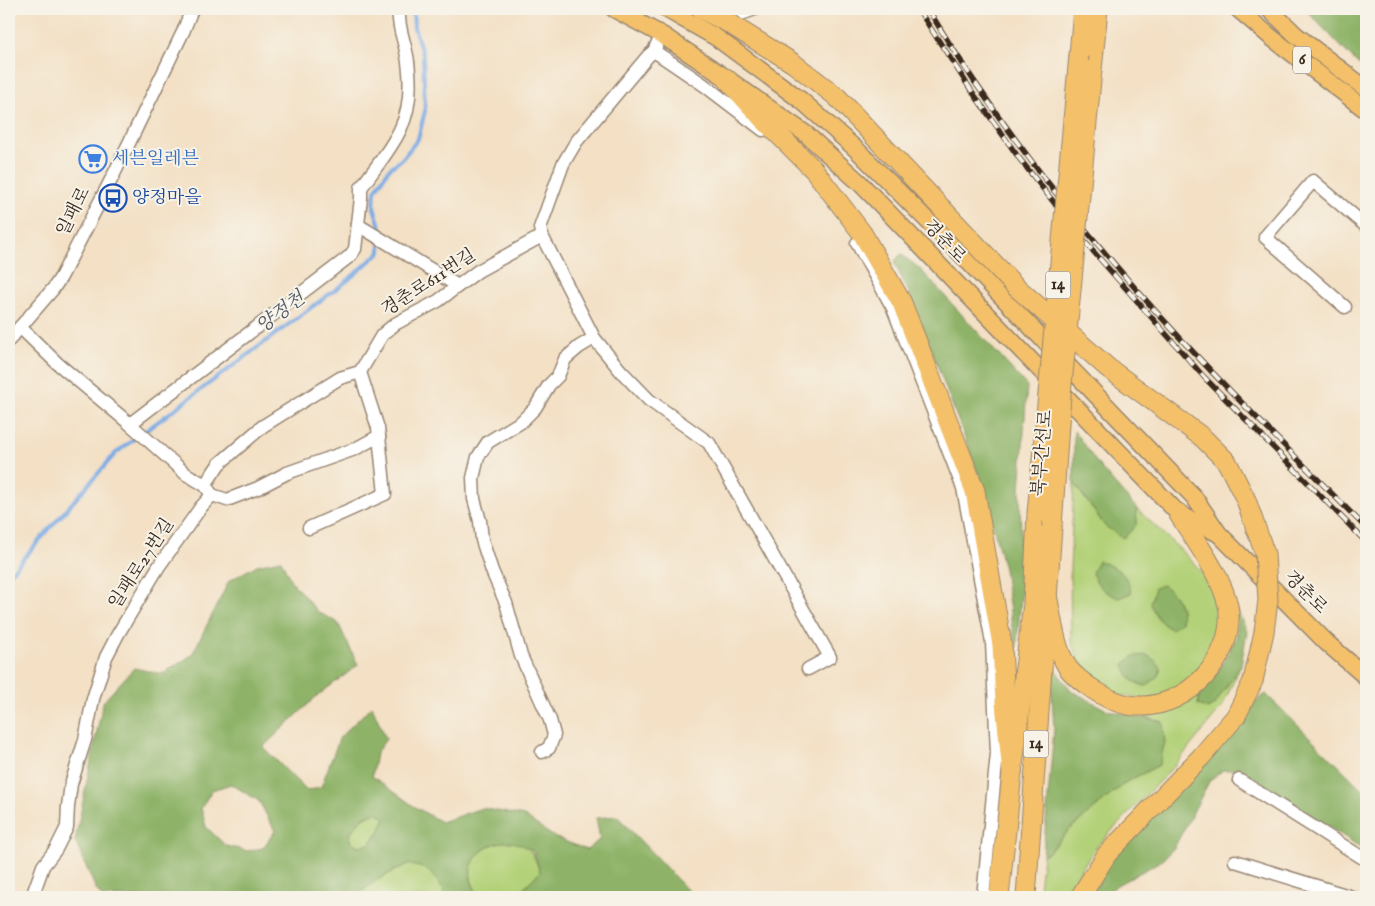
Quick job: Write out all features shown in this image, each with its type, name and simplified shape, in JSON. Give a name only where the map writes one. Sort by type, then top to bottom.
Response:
[{"type":"highway","points":[[701,9],[725,15],[794,63],[836,97],[1015,286],[1108,368],[1202,437],[1227,462],[1246,500],[1265,554],[1268,600],[1264,632],[1253,681],[1236,716],[1201,757],[1107,854],[1080,897]]},
{"type":"highway","name":"북부간선로","points":[[999,897],[1033,604],[1037,514],[1083,9]]},
{"type":"highway","name":"북부간선로","points":[[1026,897],[1046,591],[1062,385],[1098,9]]},
{"type":"highway","points":[[726,78],[761,117],[814,170],[862,233],[902,303],[975,492],[1002,645],[1012,773]]},
{"type":"highway","points":[[1046,591],[1059,645],[1068,667],[1082,682],[1112,701],[1142,707],[1166,702],[1192,689],[1215,664],[1228,636],[1229,612],[1222,586],[1178,513]]},
{"type":"main road","name":"경춘로","points":[[614,9],[662,35],[806,134],[860,183],[1178,513],[1219,534]]},
{"type":"main road","name":"경춘로","points":[[666,9],[717,38],[802,101],[857,150],[965,259],[1194,497],[1219,534],[1327,643],[1366,677]]},
{"type":"main road","name":"6","points":[[1238,9],[1272,38],[1366,110]]},
{"type":"main road","name":"6","points":[[1269,9],[1296,36],[1366,89]]},
{"type":"street","name":"일패로","points":[[9,340],[61,277],[114,174],[192,9]]},
{"type":"street","points":[[132,425],[350,256],[355,249],[360,226],[360,188],[379,164],[400,130],[408,101],[410,83],[408,59],[399,9]]},
{"type":"street","points":[[725,15],[738,16],[755,9]]},
{"type":"street","points":[[662,35],[654,51],[576,142],[562,164],[540,228],[542,236],[594,338],[620,370],[649,400],[709,443],[830,657],[808,669]]},
{"type":"street","points":[[654,51],[756,124],[800,166],[847,224],[893,308],[963,488],[992,642],[998,752],[982,897]]},
{"type":"street","points":[[1345,307],[1265,238],[1313,181],[1366,226]]},
{"type":"street","points":[[360,226],[458,286]]},
{"type":"street","name":"경춘로611번길","points":[[360,372],[382,335],[394,324],[438,302],[478,271],[542,236]]},
{"type":"street","points":[[20,326],[57,363],[132,425],[186,474],[208,490],[227,500],[258,488],[287,473],[355,449],[379,436]]},
{"type":"street","points":[[542,752],[549,748],[554,735],[550,720],[521,656],[506,603],[492,571],[482,540],[472,478],[478,457],[488,442],[521,422],[558,376],[565,359],[579,347],[594,338]]},
{"type":"street","points":[[309,528],[385,494],[378,428],[360,372]]},
{"type":"street","name":"일패로27번길","points":[[32,897],[43,866],[56,849],[67,827],[71,784],[85,740],[93,699],[106,657],[158,566],[201,507],[219,464],[263,426],[340,378],[360,372]]},
{"type":"street","points":[[1239,780],[1366,860]]},
{"type":"street","points":[[1235,861],[1322,893],[1352,897]]},
{"type":"green space","points":[[1305,9],[1366,9],[1366,69],[1356,62]]},
{"type":"green space","points":[[901,254],[920,269],[1027,386],[1020,490],[1022,586],[1016,654],[1004,569],[983,486],[912,299],[894,262]]},
{"type":"green space","points":[[1074,431],[1100,467],[1136,508],[1137,523],[1123,538],[1105,526],[1074,483]]},
{"type":"green space","points":[[1074,483],[1105,526],[1137,523],[1136,508],[1189,558],[1214,586],[1223,611],[1225,637],[1195,682],[1150,701],[1119,695],[1092,678],[1079,662],[1071,642],[1070,569]]},
{"type":"green space","points":[[281,560],[291,581],[318,612],[338,623],[358,665],[317,696],[263,747],[307,791],[321,787],[340,737],[372,706],[386,739],[376,753],[372,776],[415,807],[441,822],[482,808],[524,816],[554,837],[587,850],[600,839],[596,818],[617,816],[690,893],[691,897],[509,897],[518,893],[540,872],[532,850],[512,842],[500,842],[488,847],[479,854],[473,864],[471,875],[473,886],[482,897],[443,897],[444,889],[427,869],[408,864],[377,880],[358,894],[358,897],[102,897],[96,889],[75,841],[103,702],[134,668],[162,674],[192,655],[229,581],[257,565]],"holes":[[[231,784],[259,801],[275,831],[263,848],[247,851],[226,846],[206,827],[201,808],[212,790]],[[376,812],[385,818],[380,831],[370,844],[358,846],[350,841],[350,833],[362,818]]]},
{"type":"green space","points":[[1098,561],[1116,568],[1127,580],[1131,593],[1119,598],[1103,589],[1092,573]]},
{"type":"green space","points":[[1162,585],[1175,596],[1180,606],[1181,622],[1171,629],[1158,618],[1150,603],[1155,588]]},
{"type":"green space","points":[[1236,608],[1247,631],[1241,665],[1214,705],[1208,709],[1198,705],[1199,695],[1220,668],[1237,635]]},
{"type":"green space","points":[[1147,655],[1157,662],[1161,669],[1158,676],[1147,686],[1143,686],[1132,679],[1124,664],[1134,656]]},
{"type":"green space","points":[[1050,664],[1072,691],[1107,710],[1163,722],[1165,742],[1159,765],[1126,782],[1069,830],[1049,852],[1043,855],[1054,730]]},
{"type":"green space","points":[[1241,665],[1222,707],[1175,765],[1098,845],[1070,885],[1065,897],[1038,897],[1043,855],[1049,852],[1069,830],[1126,782],[1159,765],[1163,722],[1145,717],[1168,711],[1199,695],[1198,705],[1214,705]]},
{"type":"green space","points":[[1266,694],[1366,793],[1366,851],[1242,769],[1223,770],[1210,780],[1174,848],[1161,861],[1117,885],[1104,897],[1091,897],[1113,855],[1206,760],[1253,703]]},
{"type":"green space","points":[[377,811],[385,818],[380,831],[370,844],[358,846],[350,841],[352,830],[355,826]]},
{"type":"green space","points":[[497,841],[515,842],[526,846],[530,850],[540,872],[515,894],[503,897],[482,897],[472,883],[471,866],[481,851]]},
{"type":"green space","points":[[408,864],[427,869],[444,889],[443,897],[358,897],[358,894],[377,880]]},
{"type":"waterway","name":"양정천","points":[[144,432],[347,281],[380,252],[381,229],[374,208],[375,191],[389,169],[402,159],[418,139],[425,111],[423,55],[414,28],[413,9]]},
{"type":"waterway","name":"양정천","points":[[9,575],[116,453],[138,436]]},
{"type":"railway","points":[[918,9],[971,90],[1019,158],[1085,242],[1204,377],[1366,542]]},
{"type":"railway","points":[[928,9],[991,105],[1096,243],[1212,372],[1366,528]]},
{"type":"place","name":"세븐일레븐","points":[[93,159]]},
{"type":"place","name":"양정마을","points":[[113,198]]}]
